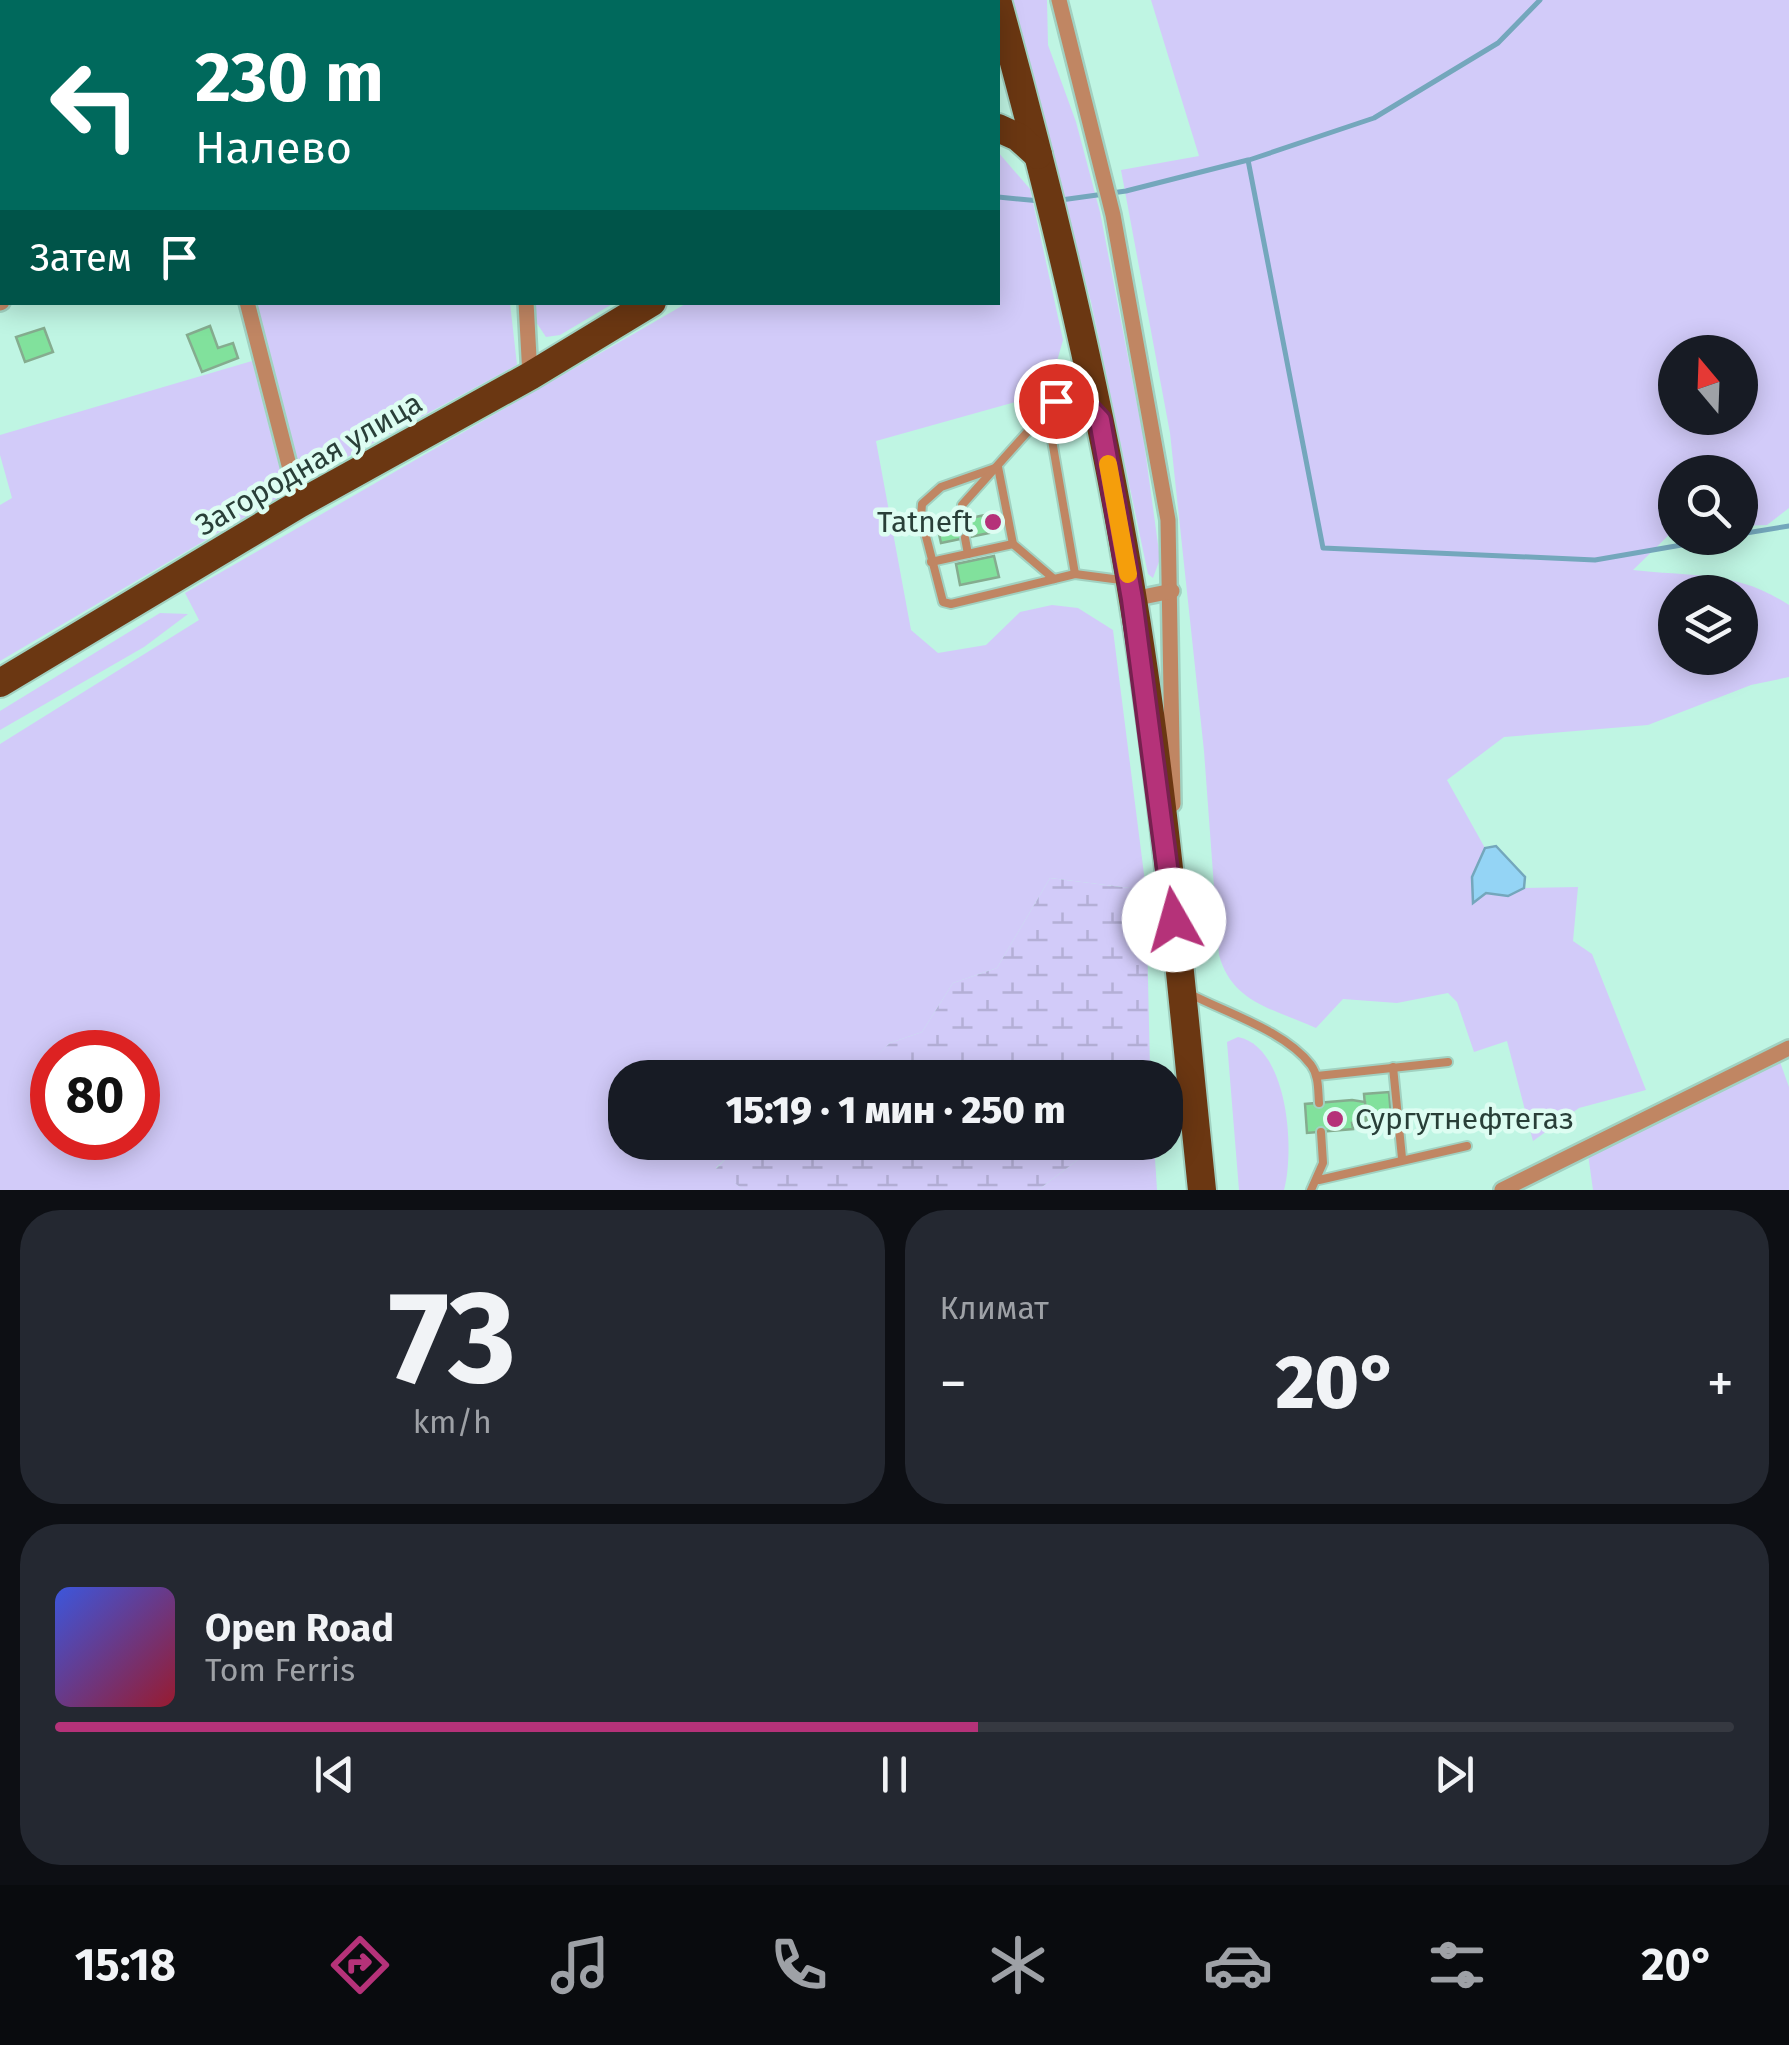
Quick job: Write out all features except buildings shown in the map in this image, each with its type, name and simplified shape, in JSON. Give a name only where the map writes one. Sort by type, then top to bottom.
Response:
[{"type":"highway","points":[[1000,24],[1007,79],[1038,155],[1051,200],[1089,363],[1131,590],[1174,920],[1202,1190]]},
{"type":"highway","points":[[1000,129],[1018,137],[1038,155]]},
{"type":"highway","name":"Загородная улица","points":[[0,683],[299,504],[530,376],[647,305]]},
{"type":"street","points":[[1059,0],[1113,215],[1155,432],[1172,591],[1174,920]]},
{"type":"street","points":[[249,305],[299,504]]},
{"type":"street","points":[[526,305],[530,376]]},
{"type":"street","points":[[1131,590],[1172,591]]},
{"type":"street","points":[[1502,1190],[1789,1048]]},
{"type":"lane","points":[[961,520],[962,505],[1089,363]]},
{"type":"lane","points":[[1056,401],[1082,401],[1100,420]]},
{"type":"lane","points":[[1046,411],[1075,574]]},
{"type":"lane","points":[[998,467],[1013,544],[1054,580]]},
{"type":"lane","points":[[998,467],[929,493],[921,517],[938,594],[951,604],[1075,574],[1131,590]]},
{"type":"lane","points":[[964,538],[968,554]]},
{"type":"lane","points":[[931,562],[1013,544]]},
{"type":"lane","points":[[1181,990],[1271,1035],[1310,1062],[1317,1076],[1319,1103]]},
{"type":"lane","points":[[1317,1076],[1448,1062]]},
{"type":"lane","points":[[1393,1068],[1402,1158]]},
{"type":"lane","points":[[1311,1190],[1319,1180],[1321,1132]]},
{"type":"lane","points":[[1319,1180],[1467,1146]]},
{"type":"green space","points":[[1009,0],[1047,0],[1048,45],[1076,122],[1100,212],[1143,435],[1160,559],[1153,578],[1148,574],[1091,302]]},
{"type":"green space","points":[[1151,0],[1789,0],[1789,508],[1767,525],[1758,525],[1758,455],[1658,455],[1658,546],[1633,570],[1694,575],[1658,575],[1658,675],[1758,675],[1758,589],[1789,605],[1789,677],[1751,685],[1648,725],[1504,737],[1447,780],[1485,848],[1472,877],[1473,902],[1486,893],[1508,895],[1524,888],[1578,887],[1573,941],[1592,954],[1646,1090],[1579,1108],[1533,1141],[1507,1041],[1474,1052],[1457,1002],[1448,993],[1397,1003],[1343,999],[1316,1028],[1244,994],[1225,971],[1219,955],[1204,751],[1170,433],[1121,170],[1199,156]]},
{"type":"green space","points":[[1000,154],[1030,189],[1063,340],[1048,393],[876,441],[911,630],[938,653],[986,645],[1020,612],[1052,605],[1078,608],[1113,630],[1146,890],[1050,878],[997,968],[953,983],[922,1032],[890,1043],[872,1060],[608,1060],[608,1160],[724,1160],[716,1168],[744,1190],[0,1190],[0,744],[199,620],[185,593],[684,305],[1000,305]]},
{"type":"green space","points":[[258,305],[510,305],[517,365],[303,481]]},
{"type":"green space","points":[[534,305],[611,305],[560,335],[546,337],[536,322]]},
{"type":"green space","points":[[252,361],[286,493],[0,661],[0,505],[12,498],[0,455],[0,435]]},
{"type":"green space","points":[[160,613],[188,614],[144,647],[0,730],[0,711]]},
{"type":"green space","points":[[1050,878],[1146,890],[1150,1060],[872,1060],[890,1043],[922,1032],[953,983],[997,968]]},
{"type":"green space","points":[[1238,1037],[1255,1045],[1268,1059],[1284,1102],[1288,1150],[1284,1190],[1239,1190],[1227,1042]]},
{"type":"green space","points":[[1772,1061],[1780,1062],[1789,1087],[1789,1190],[1593,1190],[1588,1154]]},
{"type":"green space","points":[[724,1160],[1078,1160],[1038,1190],[744,1190],[716,1169]]},
{"type":"green space","points":[[1078,1160],[1155,1160],[1157,1190],[1038,1190]]},
{"type":"water","points":[[1496,846],[1525,877],[1524,888],[1508,896],[1486,893],[1473,903],[1472,877],[1485,848]]},
{"type":"waterway","points":[[1249,160],[1374,118],[1498,43],[1540,0]]},
{"type":"waterway","points":[[1061,200],[1126,191],[1248,160],[1323,548],[1595,560],[1658,549]]},
{"type":"waterway","points":[[1000,197],[1040,201]]},
{"type":"waterway","points":[[1758,531],[1789,526]]},
{"type":"slow traffic","points":[[1108,464],[1128,574]]},
{"type":"place","name":"Tatneft","points":[[993,522]]},
{"type":"place","name":"Сургутнефтегаз","points":[[1335,1119]]},
{"type":"route","points":[[1056,401],[1082,401],[1100,420],[1132,599],[1174,920]]}]
